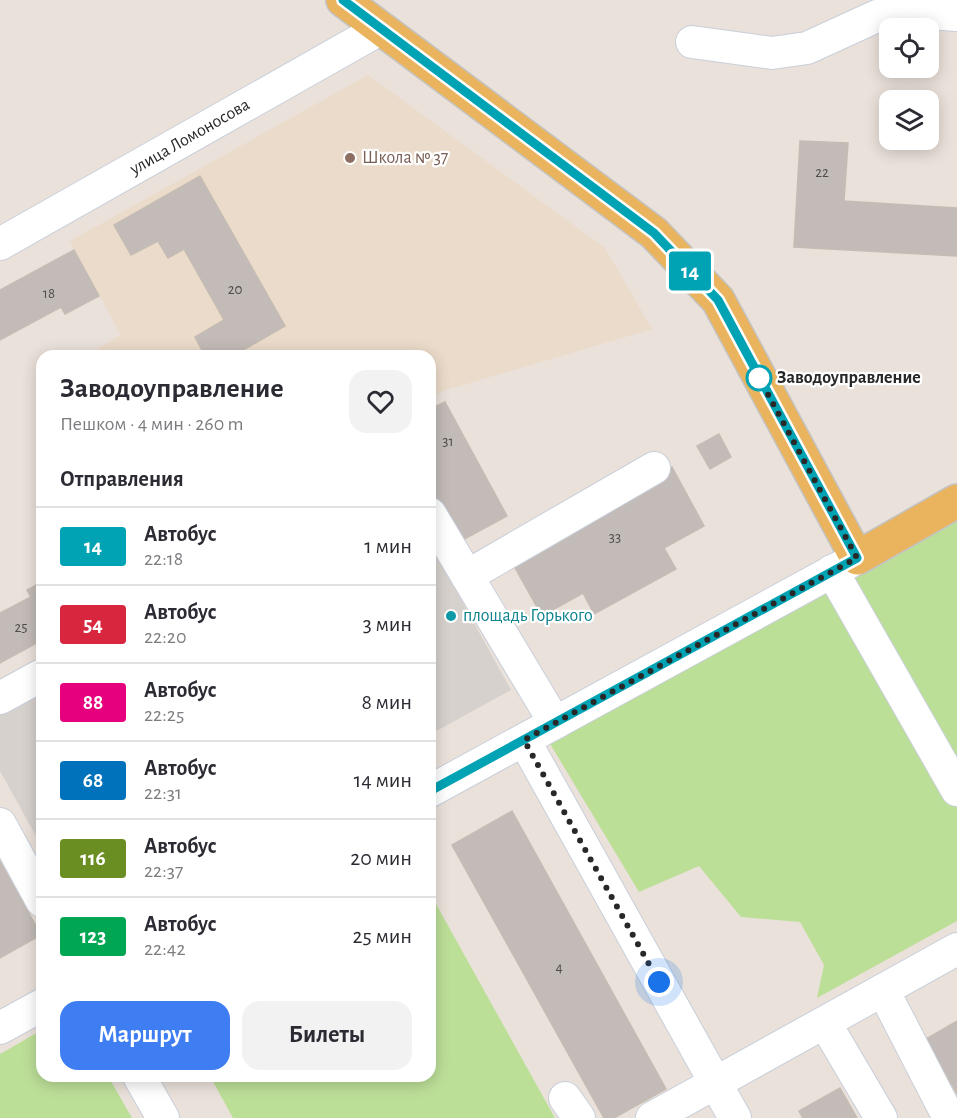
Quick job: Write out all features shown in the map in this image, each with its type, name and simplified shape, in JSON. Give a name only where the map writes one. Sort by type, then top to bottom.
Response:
[{"type":"main road","points":[[343,0],[654,233],[718,300],[845,564],[957,501]]},
{"type":"street","points":[[692,42],[772,53],[807,48],[877,16],[914,12],[957,15]]},
{"type":"street","name":"улица Ломоносова","points":[[0,244],[380,29]]},
{"type":"street","points":[[467,576],[654,468]]},
{"type":"street","points":[[436,524],[555,723]]},
{"type":"street","points":[[436,788],[845,564],[957,790]]},
{"type":"street","points":[[0,698],[36,678]]},
{"type":"street","points":[[524,740],[735,1118]]},
{"type":"street","points":[[0,824],[36,890]]},
{"type":"street","points":[[652,1118],[957,949]]},
{"type":"street","points":[[883,990],[949,1118]]},
{"type":"street","points":[[2,1023],[36,1008]]},
{"type":"street","points":[[825,1023],[881,1118]]},
{"type":"street","points":[[142,1082],[163,1118]]},
{"type":"shaded area","name":"Школа № 37","points":[[368,75],[605,248],[652,329],[436,394],[436,350],[96,350],[121,335],[70,241]]},
{"type":"shaded area","name":"площадь Горького","points":[[436,554],[511,690],[436,731]]},
{"type":"shaded area","points":[[36,692],[36,836],[0,771],[0,712]]},
{"type":"green space","points":[[957,517],[957,921],[817,998],[824,965],[800,922],[741,917],[699,866],[639,892],[549,742]]},
{"type":"green space","points":[[436,904],[555,1118],[233,1118],[213,1082],[436,1082]]},
{"type":"green space","points":[[36,1033],[36,1082],[111,1082],[132,1118],[0,1118],[0,1054]]},
{"type":"building","points":[[800,141],[848,143],[844,201],[957,208],[957,256],[794,247]]},
{"type":"building","points":[[200,176],[285,326],[243,350],[202,350],[195,337],[224,320],[184,249],[168,258],[158,241],[131,255],[114,225]]},
{"type":"building","points":[[74,250],[99,296],[65,314],[61,307],[0,340],[0,290]]},
{"type":"building","points":[[445,402],[507,516],[457,543],[436,505],[436,406]]},
{"type":"building","points":[[719,434],[731,457],[710,469],[697,446]]},
{"type":"building","points":[[672,467],[704,526],[664,548],[676,569],[594,614],[583,593],[542,616],[509,557]]},
{"type":"building","points":[[36,585],[36,643],[0,663],[0,613],[31,597],[27,590]]},
{"type":"building","points":[[512,811],[666,1089],[614,1118],[604,1118],[452,845]]},
{"type":"building","points":[[0,861],[36,926],[36,938],[0,958]]},
{"type":"building","points":[[957,1021],[957,1094],[926,1039]]},
{"type":"building","points":[[840,1088],[857,1118],[803,1118],[799,1111]]},
{"type":"bus line","name":"14","points":[[343,0],[654,233],[718,300],[857,558],[436,788]]},
{"type":"place","name":"Школа № 37","points":[[350,158]]},
{"type":"place","name":"Заводоуправление","points":[[759,378]]},
{"type":"place","name":"площадь Горького","points":[[451,616]]},
{"type":"route","points":[[659,982],[524,740],[857,558],[759,378]]}]
